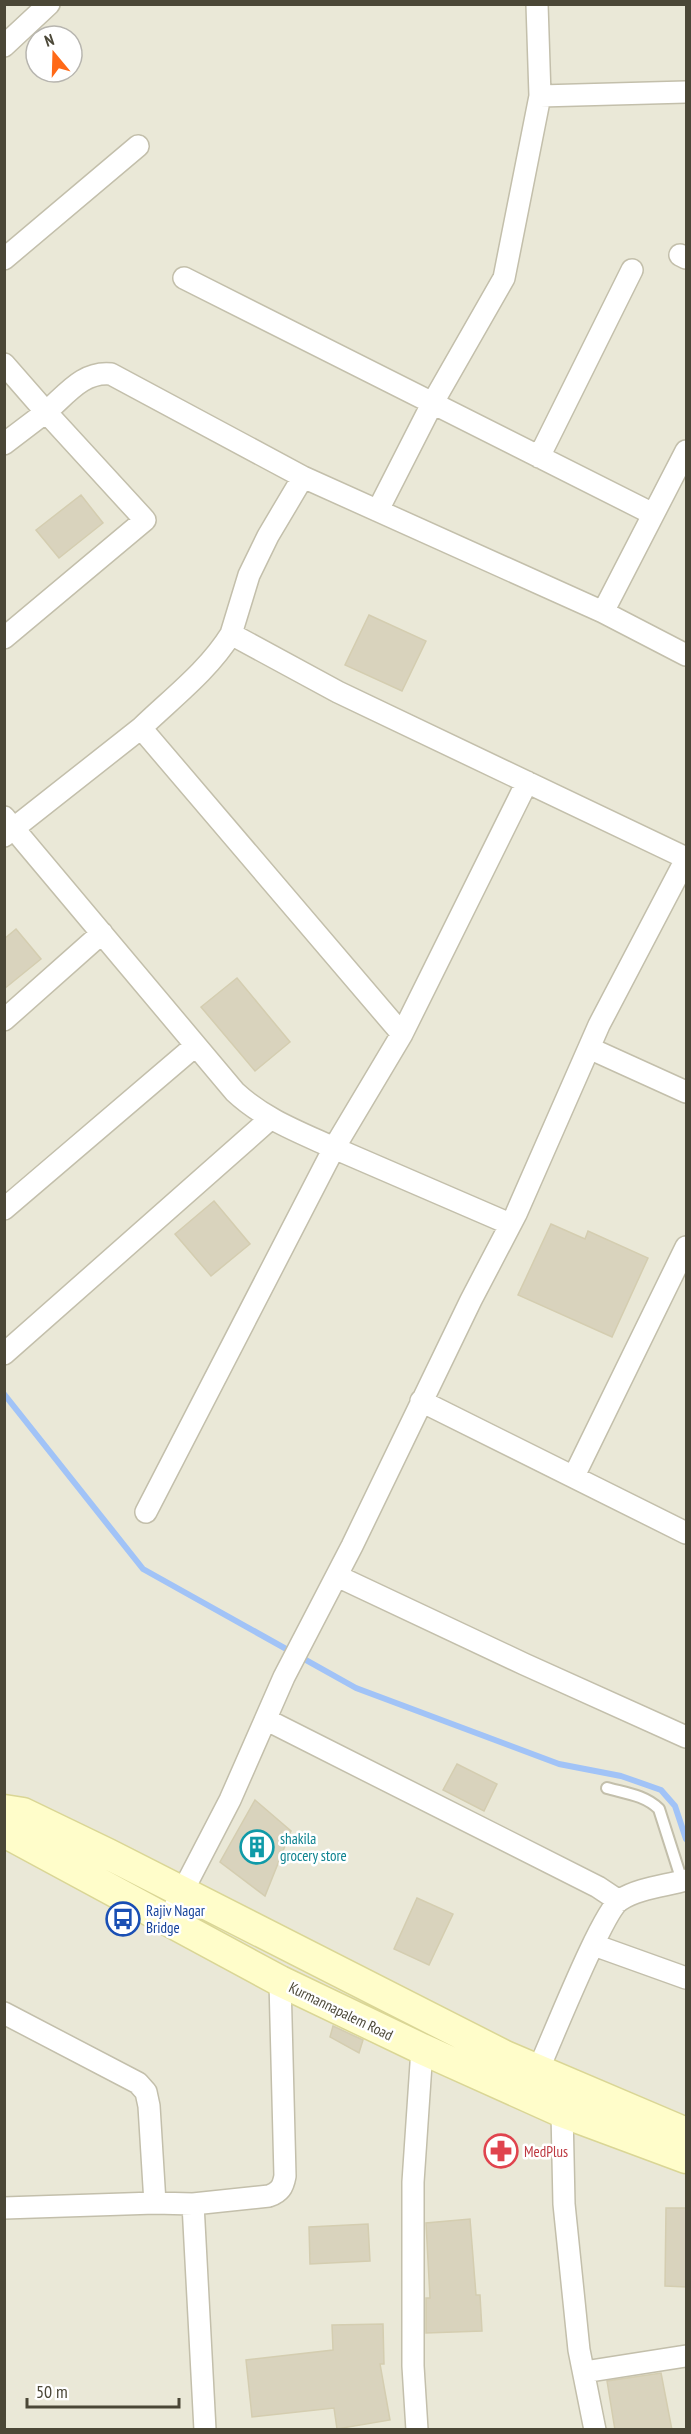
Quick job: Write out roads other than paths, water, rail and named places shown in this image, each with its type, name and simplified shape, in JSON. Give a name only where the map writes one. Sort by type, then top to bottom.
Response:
[{"type":"main road","name":"Kurmannapalem Road","points":[[8,1819],[183,1892],[505,2056],[687,2133]]},
{"type":"main road","name":"Kurmannapalem Road","points":[[8,1819],[167,1920],[280,1981],[422,2049],[562,2112],[687,2158]]},
{"type":"street","points":[[4,45],[49,4]]},
{"type":"street","points":[[378,510],[432,404],[504,278],[540,96],[537,4]]},
{"type":"street","points":[[540,96],[687,92]]},
{"type":"street","points":[[4,259],[138,146]]},
{"type":"street","points":[[539,457],[632,270]]},
{"type":"street","points":[[184,278],[653,514]]},
{"type":"street","points":[[4,364],[145,520],[4,638]]},
{"type":"street","points":[[4,444],[86,377],[98,373],[111,374],[303,477],[603,612],[687,655]]},
{"type":"street","points":[[603,612],[687,451]]},
{"type":"street","points":[[303,477],[268,536],[249,575],[231,634],[220,651],[141,728],[8,827],[102,933],[195,1046],[250,1106],[270,1119],[510,1224]]},
{"type":"street","points":[[167,1920],[267,1720],[284,1677],[337,1576],[421,1401],[510,1224],[589,1048],[687,859],[339,692],[231,634]]},
{"type":"street","points":[[141,728],[402,1034]]},
{"type":"street","points":[[146,1512],[334,1148],[402,1034],[527,782]]},
{"type":"street","points":[[4,1020],[102,933]]},
{"type":"street","points":[[4,1209],[195,1046]]},
{"type":"street","points":[[589,1048],[687,1092]]},
{"type":"street","points":[[4,1354],[270,1119]]},
{"type":"street","points":[[574,1476],[687,1246]]},
{"type":"street","points":[[421,1401],[687,1533]]},
{"type":"street","points":[[337,1576],[687,1737]]},
{"type":"street","points":[[267,1720],[598,1887],[619,1901]]},
{"type":"street","points":[[538,2070],[594,1945],[609,1914],[619,1901],[634,1893],[684,1881]]},
{"type":"street","points":[[594,1945],[687,1978]]},
{"type":"street","points":[[4,2208],[155,2203],[193,2204],[269,2196],[278,2193],[285,2176],[280,1981]]},
{"type":"street","points":[[4,2013],[138,2083],[146,2092],[149,2106],[155,2203]]},
{"type":"street","points":[[417,2430],[413,2366],[413,2182],[422,2049]]},
{"type":"street","points":[[562,2112],[564,2204],[579,2350],[595,2430]]},
{"type":"street","points":[[193,2204],[204,2430]]},
{"type":"street","points":[[584,2372],[687,2356]]},
{"type":"lane","points":[[607,1788],[642,1797],[652,1802],[658,1809],[684,1881]]},
{"type":"waterway","points":[[4,1394],[143,1569],[356,1688],[559,1764],[621,1776],[661,1790],[675,1806],[686,1839]]},
{"type":"place","name":"shakila grocery store","points":[[257,1847]]},
{"type":"place","name":"Rajiv Nagar Bridge","points":[[123,1919]]},
{"type":"place","name":"MedPlus","points":[[501,2151]]}]
